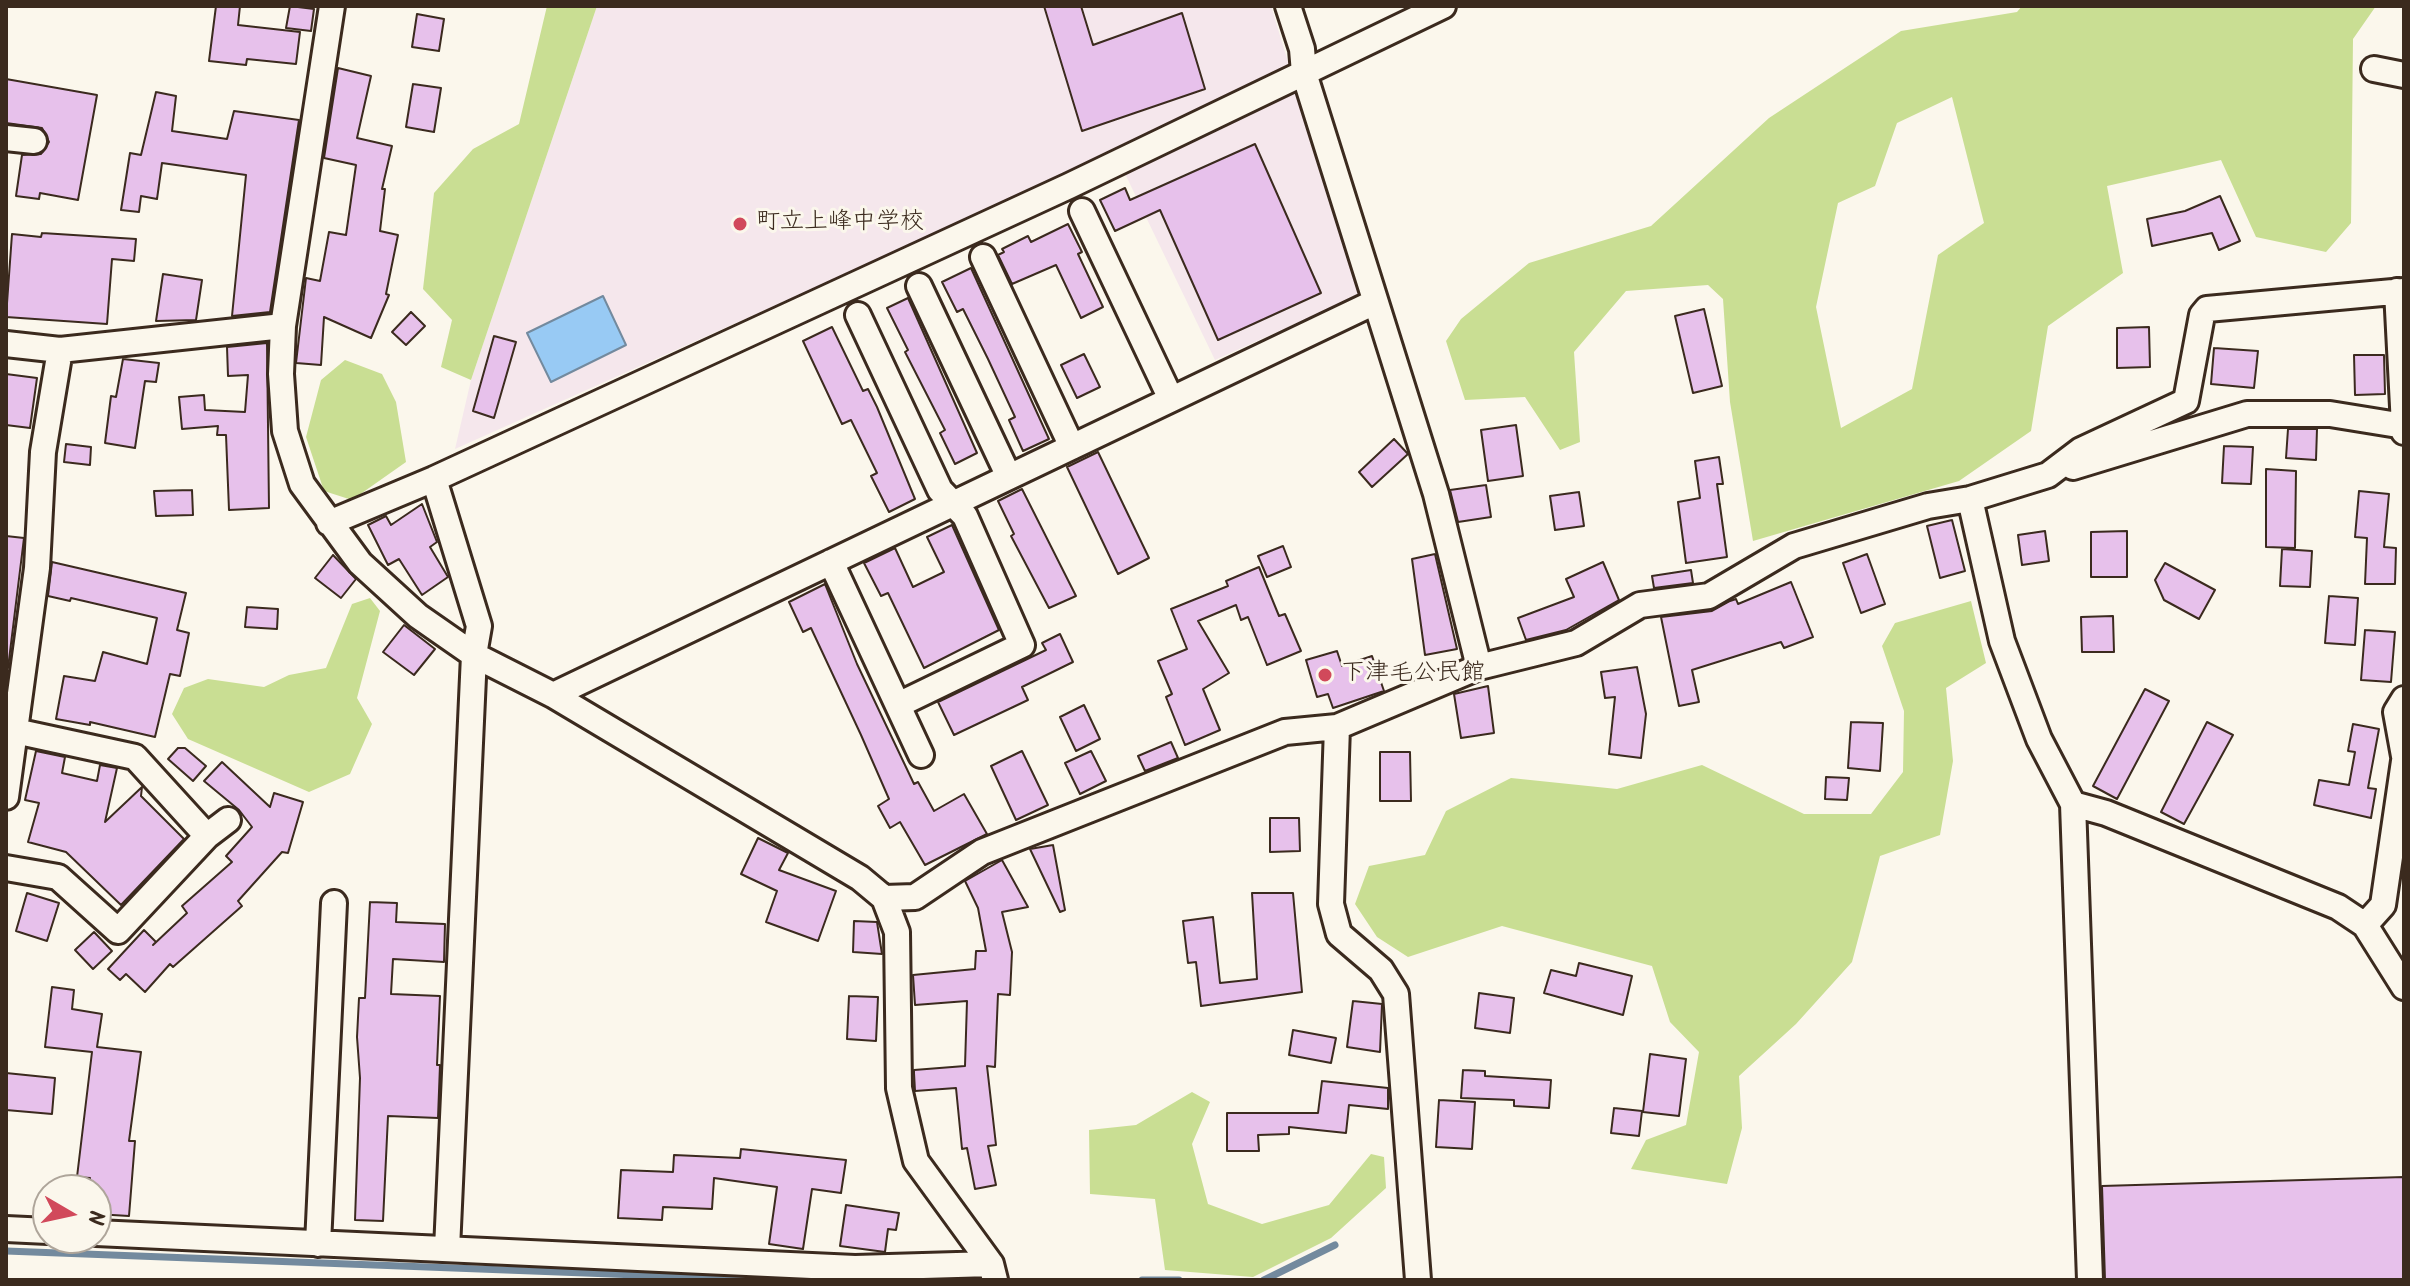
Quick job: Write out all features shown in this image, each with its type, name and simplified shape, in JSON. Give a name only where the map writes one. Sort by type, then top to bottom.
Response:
[{"type":"street","points":[[332,6],[283,326],[281,374],[285,431],[302,484],[360,563],[418,616],[474,655],[553,695],[860,878],[884,898],[897,932],[899,1088],[916,1161],[993,1272]]},
{"type":"street","points":[[1288,6],[1302,49],[1304,73],[1436,494],[1479,667]]},
{"type":"street","points":[[329,523],[434,479],[1443,6]]},
{"type":"street","points":[[2374,69],[2404,75]]},
{"type":"street","points":[[6,138],[34,141]]},
{"type":"street","points":[[1082,211],[1171,399]]},
{"type":"street","points":[[983,257],[1072,447]]},
{"type":"street","points":[[919,286],[1009,477]]},
{"type":"street","points":[[2048,475],[2081,450],[2186,401],[2202,315],[2207,309],[2401,291],[2404,432]]},
{"type":"street","points":[[553,695],[1375,302]]},
{"type":"street","points":[[858,315],[940,490],[965,516],[1022,645],[898,705]]},
{"type":"street","points":[[6,344],[60,350],[283,326]]},
{"type":"street","points":[[6,797],[37,568],[43,452],[60,350]]},
{"type":"street","points":[[884,898],[915,897],[982,852],[1285,732],[1337,727],[1479,667],[1576,643],[1640,605],[1709,596],[1794,546],[1928,506],[1970,499],[2247,414],[2330,414],[2404,426]]},
{"type":"street","points":[[434,479],[479,626],[474,655],[447,1249]]},
{"type":"street","points":[[1970,499],[2002,641],[2039,739],[2073,804],[2090,1280]]},
{"type":"street","points":[[831,562],[921,755]]},
{"type":"street","points":[[2365,925],[2383,905],[2404,759],[2396,712],[2404,699]]},
{"type":"street","points":[[1337,727],[1331,904],[1339,934],[1381,970],[1396,994],[1418,1280]]},
{"type":"street","points":[[15,731],[135,757],[207,836]]},
{"type":"street","points":[[2073,804],[2106,813],[2323,901],[2365,925],[2404,987]]},
{"type":"street","points":[[6,868],[58,877],[118,931],[207,836],[228,820]]},
{"type":"street","points":[[318,1244],[334,903]]},
{"type":"street","points":[[6,1229],[32,1230]]},
{"type":"street","points":[[112,1234],[993,1272]]},
{"type":"shaded area","name":"町立上峰中学校","points":[[597,6],[1271,6],[1359,295],[1215,360],[1115,153],[455,449],[471,380]]},
{"type":"green space","points":[[547,6],[597,6],[471,380],[441,367],[452,320],[423,289],[434,193],[473,149],[519,124]]},
{"type":"green space","points":[[2022,6],[2376,6],[2353,39],[2351,223],[2326,252],[2256,237],[2221,160],[2107,186],[2123,273],[2048,326],[2031,431],[1959,481],[1753,541],[1730,402],[1723,299],[1708,285],[1626,291],[1574,352],[1580,442],[1560,450],[1525,397],[1465,400],[1446,341],[1461,319],[1529,263],[1651,226],[1769,118],[1901,31],[2017,12]],"holes":[[[1952,97],[1984,223],[1938,255],[1912,389],[1841,428],[1816,307],[1838,203],[1875,186],[1897,123]]]},
{"type":"green space","points":[[345,360],[382,374],[396,402],[406,462],[352,500],[324,491],[306,437],[321,380]]},
{"type":"green space","points":[[370,598],[380,611],[357,698],[372,724],[350,774],[309,792],[188,739],[172,714],[184,688],[208,679],[264,687],[289,675],[326,668],[352,604]]},
{"type":"green space","points":[[1971,601],[1986,663],[1946,688],[1953,761],[1940,835],[1880,856],[1852,962],[1796,1024],[1739,1076],[1742,1128],[1727,1184],[1631,1169],[1646,1140],[1686,1125],[1699,1052],[1670,1022],[1652,966],[1502,926],[1408,957],[1377,937],[1355,904],[1369,866],[1425,855],[1446,811],[1511,778],[1617,789],[1702,765],[1804,814],[1871,814],[1903,772],[1904,711],[1882,646],[1895,623]]},
{"type":"green space","points":[[1192,1092],[1210,1102],[1192,1144],[1208,1204],[1262,1224],[1329,1205],[1371,1154],[1384,1157],[1386,1188],[1331,1238],[1253,1277],[1165,1270],[1155,1199],[1090,1194],[1089,1130],[1136,1125]]},
{"type":"water","points":[[603,296],[626,345],[551,382],[527,333]]},
{"type":"building","points":[[216,6],[240,6],[238,25],[300,32],[296,64],[247,59],[246,65],[209,61]]},
{"type":"building","points":[[290,6],[314,9],[311,31],[286,28]]},
{"type":"building","points":[[1044,6],[1081,6],[1093,45],[1182,13],[1205,89],[1082,131]]},
{"type":"building","points":[[417,14],[444,19],[439,51],[412,47]]},
{"type":"building","points":[[338,68],[371,76],[357,138],[392,146],[382,189],[385,189],[380,231],[398,235],[386,294],[389,295],[371,338],[324,317],[321,365],[296,363],[306,278],[320,281],[329,232],[346,235],[356,165],[324,158]]},
{"type":"building","points":[[6,79],[97,95],[78,200],[40,193],[39,199],[16,196],[22,155],[41,154],[49,142],[42,128],[6,123]]},
{"type":"building","points":[[413,84],[441,88],[434,132],[406,127]]},
{"type":"building","points":[[156,92],[176,96],[172,131],[227,139],[234,111],[299,120],[270,312],[232,316],[246,175],[162,163],[157,199],[141,196],[139,212],[121,210],[130,153],[141,155]]},
{"type":"building","points":[[1255,144],[1321,293],[1218,340],[1160,210],[1115,231],[1100,200],[1125,188],[1130,200]]},
{"type":"building","points":[[2220,196],[2240,241],[2219,250],[2212,233],[2152,246],[2147,219],[2185,211]]},
{"type":"building","points":[[1068,224],[1082,252],[1078,254],[1103,307],[1081,318],[1056,265],[1012,284],[998,255],[1004,252],[1002,249],[1028,236],[1031,242]]},
{"type":"building","points":[[42,233],[136,239],[134,261],[112,259],[107,324],[6,317],[12,234],[41,237]]},
{"type":"building","points":[[971,268],[1049,439],[1023,451],[1009,420],[1015,417],[988,359],[963,309],[957,312],[942,282]]},
{"type":"building","points":[[163,274],[202,280],[196,320],[156,321]]},
{"type":"building","points":[[908,298],[977,453],[955,464],[940,433],[945,430],[905,352],[908,350],[887,308]]},
{"type":"building","points":[[1704,309],[1722,386],[1693,393],[1675,316]]},
{"type":"building","points":[[411,312],[425,326],[406,345],[392,332]]},
{"type":"building","points":[[832,327],[863,391],[868,389],[877,407],[915,499],[889,512],[871,476],[877,473],[851,420],[842,424],[803,341]]},
{"type":"building","points":[[2149,327],[2150,367],[2117,368],[2117,328]]},
{"type":"building","points":[[494,336],[516,342],[494,418],[473,411]]},
{"type":"building","points":[[267,343],[269,508],[229,510],[226,435],[217,435],[218,426],[182,429],[179,397],[204,395],[205,410],[245,412],[248,375],[228,376],[227,347]]},
{"type":"building","points":[[2214,348],[2258,351],[2254,388],[2211,384]]},
{"type":"building","points":[[1084,354],[1100,387],[1077,398],[1061,365]]},
{"type":"building","points":[[2354,355],[2384,355],[2385,394],[2355,395]]},
{"type":"building","points":[[123,359],[159,363],[156,382],[145,381],[135,448],[105,443],[111,396],[116,397]]},
{"type":"building","points":[[6,374],[37,378],[30,428],[6,425]]},
{"type":"building","points":[[1516,425],[1523,476],[1488,481],[1481,430]]},
{"type":"building","points":[[2288,429],[2317,429],[2316,460],[2286,458]]},
{"type":"building","points":[[1394,439],[1408,454],[1372,487],[1359,472]]},
{"type":"building","points":[[66,444],[91,447],[90,465],[64,462]]},
{"type":"building","points":[[2224,446],[2253,447],[2251,484],[2222,483]]},
{"type":"building","points":[[1098,452],[1149,558],[1118,574],[1067,467]]},
{"type":"building","points":[[1719,457],[1723,484],[1717,484],[1727,557],[1686,563],[1678,502],[1700,498],[1695,461]]},
{"type":"building","points":[[2266,469],[2296,471],[2295,548],[2266,547]]},
{"type":"building","points":[[1486,485],[1491,517],[1458,522],[1450,490]]},
{"type":"building","points":[[1022,489],[1076,596],[1049,608],[1011,536],[1014,534],[998,501]]},
{"type":"building","points":[[192,490],[193,515],[156,516],[154,491]]},
{"type":"building","points":[[2359,491],[2389,494],[2384,547],[2396,548],[2395,584],[2365,584],[2367,538],[2355,537]]},
{"type":"building","points":[[1579,492],[1584,526],[1555,530],[1550,496]]},
{"type":"building","points":[[422,504],[437,542],[430,547],[448,577],[422,595],[399,559],[388,565],[368,525],[386,516],[391,525]]},
{"type":"building","points":[[1952,520],[1965,571],[1940,578],[1927,526]]},
{"type":"building","points":[[952,525],[999,630],[924,668],[888,593],[881,596],[864,563],[895,548],[913,587],[944,572],[927,537]]},
{"type":"building","points":[[2045,531],[2049,561],[2022,565],[2018,535]]},
{"type":"building","points":[[2127,531],[2127,577],[2091,577],[2091,532]]},
{"type":"building","points":[[6,536],[24,538],[8,668],[6,668]]},
{"type":"building","points":[[1283,546],[1291,567],[1267,577],[1258,556]]},
{"type":"building","points":[[2282,549],[2312,551],[2310,587],[2280,586]]},
{"type":"building","points":[[1435,554],[1457,649],[1425,655],[1412,559]]},
{"type":"building","points":[[1867,554],[1885,604],[1861,613],[1843,563]]},
{"type":"building","points":[[333,555],[356,579],[341,598],[315,578]]},
{"type":"building","points":[[52,562],[186,593],[177,630],[189,633],[180,676],[170,674],[155,737],[90,722],[90,725],[56,719],[64,676],[95,681],[103,652],[147,664],[157,618],[71,598],[70,601],[48,596]]},
{"type":"building","points":[[1603,562],[1619,600],[1566,630],[1526,640],[1518,618],[1574,597],[1566,579]]},
{"type":"building","points":[[2165,563],[2215,590],[2199,619],[2164,600],[2155,580]]},
{"type":"building","points":[[1259,567],[1279,616],[1285,614],[1301,651],[1267,665],[1248,617],[1241,620],[1236,605],[1198,621],[1229,673],[1203,689],[1220,730],[1185,745],[1166,697],[1172,694],[1158,661],[1187,649],[1171,609],[1228,586],[1226,581]]},
{"type":"building","points":[[1691,570],[1693,583],[1654,588],[1652,576]]},
{"type":"building","points":[[1791,582],[1813,637],[1784,648],[1781,642],[1692,670],[1699,702],[1679,706],[1661,617],[1712,611],[1736,599],[1738,604]]},
{"type":"building","points":[[825,584],[857,664],[914,784],[918,782],[934,811],[964,794],[987,834],[925,865],[900,822],[890,828],[878,806],[889,799],[811,628],[803,632],[789,602]]},
{"type":"building","points":[[2329,596],[2358,598],[2355,645],[2325,643]]},
{"type":"building","points":[[247,607],[278,609],[277,629],[245,627]]},
{"type":"building","points":[[2113,616],[2114,652],[2082,652],[2081,617]]},
{"type":"building","points":[[404,625],[435,649],[414,675],[383,652]]},
{"type":"building","points":[[2365,630],[2395,632],[2391,682],[2361,680]]},
{"type":"building","points":[[1060,634],[1073,662],[1022,687],[1028,700],[954,735],[938,702],[1046,650],[1042,643]]},
{"type":"building","points":[[1337,651],[1342,666],[1372,656],[1384,691],[1333,708],[1328,694],[1317,697],[1306,660]]},
{"type":"building","points":[[1637,667],[1646,714],[1641,758],[1609,754],[1615,697],[1605,698],[1601,672]]},
{"type":"building","points":[[1488,686],[1494,733],[1461,738],[1454,694]]},
{"type":"building","points":[[2145,689],[2169,701],[2117,799],[2093,786]]},
{"type":"building","points":[[1084,705],[1100,739],[1076,751],[1060,717]]},
{"type":"building","points":[[1851,722],[1883,723],[1880,771],[1848,768]]},
{"type":"building","points":[[2207,722],[2233,735],[2184,824],[2161,812]]},
{"type":"building","points":[[2353,724],[2379,729],[2368,788],[2376,789],[2371,818],[2314,805],[2319,780],[2349,785],[2355,752],[2348,751]]},
{"type":"building","points":[[1171,742],[1178,758],[1145,771],[1138,756]]},
{"type":"building","points":[[178,748],[185,748],[206,766],[193,781],[168,759]]},
{"type":"building","points":[[36,751],[65,757],[62,773],[97,781],[100,765],[117,768],[105,822],[142,787],[141,796],[184,839],[121,905],[66,852],[28,842],[39,803],[25,800]]},
{"type":"building","points":[[1022,751],[1048,805],[1016,820],[991,766]]},
{"type":"building","points":[[1091,751],[1106,781],[1080,794],[1065,763]]},
{"type":"building","points":[[1380,752],[1410,752],[1411,801],[1380,801]]},
{"type":"building","points":[[222,762],[270,807],[274,793],[303,802],[288,853],[282,852],[238,901],[242,906],[173,967],[170,964],[145,992],[126,974],[120,980],[108,969],[144,930],[156,942],[153,945],[187,913],[182,906],[232,862],[226,856],[252,827],[239,810],[204,781]]},
{"type":"building","points":[[1826,777],[1849,778],[1847,800],[1825,799]]},
{"type":"building","points":[[1270,818],[1299,818],[1300,851],[1270,852]]},
{"type":"building","points":[[758,838],[788,853],[779,870],[836,891],[818,941],[766,922],[777,891],[741,874]]},
{"type":"building","points":[[1053,845],[1065,910],[1060,912],[1030,849]]},
{"type":"building","points":[[1002,860],[1028,907],[1002,912],[1012,952],[1010,995],[998,994],[995,1067],[987,1066],[996,1145],[988,1146],[996,1185],[975,1189],[967,1148],[962,1149],[956,1088],[915,1091],[914,1073],[914,1070],[965,1066],[967,1001],[915,1005],[913,975],[975,969],[976,951],[986,951],[978,908],[965,881]]},
{"type":"building","points":[[27,893],[59,903],[47,941],[16,931]]},
{"type":"building","points":[[1252,893],[1293,893],[1302,992],[1201,1006],[1196,962],[1188,963],[1183,921],[1213,917],[1220,983],[1257,979]]},
{"type":"building","points":[[370,902],[397,903],[396,922],[445,924],[444,962],[393,959],[391,994],[440,996],[438,1118],[388,1116],[383,1221],[355,1220],[360,1078],[357,1037],[359,998],[365,998]]},
{"type":"building","points":[[854,921],[877,922],[882,954],[853,952]]},
{"type":"building","points":[[94,932],[112,951],[93,969],[75,950]]},
{"type":"building","points":[[1579,963],[1632,976],[1623,1015],[1544,993],[1551,970],[1576,976]]},
{"type":"building","points":[[52,987],[74,990],[72,1009],[102,1014],[97,1047],[141,1052],[129,1141],[135,1141],[129,1216],[112,1215],[112,1174],[77,1174],[92,1052],[45,1047]]},
{"type":"building","points":[[1479,993],[1514,998],[1510,1033],[1475,1028]]},
{"type":"building","points":[[849,996],[878,997],[876,1041],[847,1039]]},
{"type":"building","points":[[1353,1001],[1382,1004],[1380,1052],[1347,1047]]},
{"type":"building","points":[[1293,1030],[1336,1038],[1331,1063],[1289,1055]]},
{"type":"building","points":[[1650,1054],[1686,1059],[1679,1116],[1643,1112]]},
{"type":"building","points":[[1463,1070],[1485,1071],[1485,1076],[1551,1080],[1549,1108],[1514,1106],[1514,1100],[1461,1098]]},
{"type":"building","points":[[6,1073],[55,1078],[52,1114],[6,1110]]},
{"type":"building","points":[[1322,1081],[1388,1088],[1388,1109],[1349,1105],[1346,1133],[1289,1127],[1289,1134],[1258,1135],[1259,1151],[1227,1151],[1227,1113],[1318,1113]]},
{"type":"building","points":[[1439,1100],[1475,1102],[1472,1149],[1436,1147]]},
{"type":"building","points":[[1614,1108],[1642,1111],[1639,1136],[1611,1133]]},
{"type":"building","points":[[741,1149],[846,1160],[841,1193],[812,1189],[803,1249],[769,1244],[777,1187],[714,1178],[712,1209],[663,1207],[662,1220],[618,1218],[621,1170],[673,1172],[674,1155],[740,1158]]},
{"type":"building","points":[[2404,1177],[2404,1280],[2105,1280],[2102,1186]]},
{"type":"building","points":[[846,1205],[899,1213],[896,1230],[888,1229],[885,1252],[840,1246]]},
{"type":"waterway","points":[[1264,1280],[1335,1245]]},
{"type":"waterway","points":[[6,1251],[769,1280]]},
{"type":"waterway","points":[[1142,1280],[1179,1280]]},
{"type":"place","name":"町立上峰中学校","points":[[740,224]]},
{"type":"place","name":"下津毛公民館","points":[[1325,675]]}]
